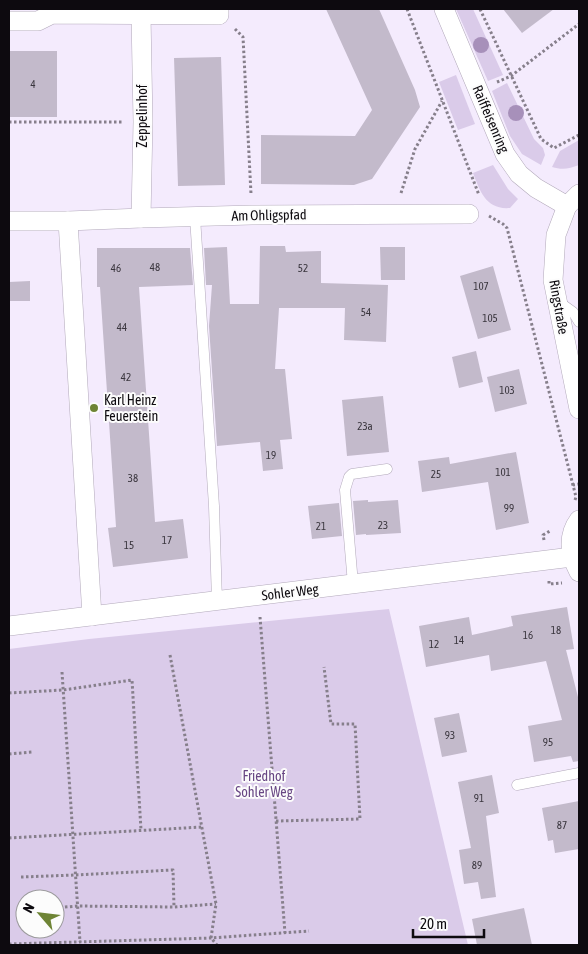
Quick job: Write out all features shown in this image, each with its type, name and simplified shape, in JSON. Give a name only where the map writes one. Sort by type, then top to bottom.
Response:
[{"type":"street","points":[[9,21],[38,21],[52,14],[219,15],[219,9]]},
{"type":"street","name":"Raiffeisenring","points":[[444,9],[505,154],[519,174],[536,188],[573,200],[556,235]]},
{"type":"street","name":"Zeppelinhof","points":[[141,15],[143,122],[141,218]]},
{"type":"street","name":"Am Ohligspfad","points":[[9,221],[252,215],[469,214]]},
{"type":"street","points":[[68,221],[92,616]]},
{"type":"street","name":"Ringstraße","points":[[556,235],[553,280],[579,409]]},
{"type":"street","points":[[576,564],[570,541],[575,525],[579,520]]},
{"type":"street","name":"Sohler Weg","points":[[9,626],[352,584],[576,564]]},
{"type":"lane","points":[[195,217],[214,506],[217,601]]},
{"type":"lane","points":[[557,301],[573,312],[579,322]]},
{"type":"lane","points":[[352,584],[345,490],[349,477],[352,474],[388,468]]},
{"type":"lane","points":[[517,785],[579,773]]},
{"type":"path","points":[[407,9],[481,199]]},
{"type":"path","points":[[480,9],[541,139],[554,148],[579,135]]},
{"type":"path","points":[[479,91],[511,76],[579,24]]},
{"type":"path","points":[[243,37],[252,215]]},
{"type":"path","points":[[393,214],[415,149],[442,100]]},
{"type":"path","points":[[9,122],[143,122]]},
{"type":"path","points":[[469,214],[487,214],[507,228],[573,485]]},
{"type":"path","points":[[259,614],[285,933]]},
{"type":"path","points":[[170,655],[216,904],[212,938],[217,945]]},
{"type":"path","points":[[276,821],[360,819],[355,724],[331,724],[324,667]]},
{"type":"path","points":[[62,672],[80,942]]},
{"type":"path","points":[[9,693],[63,690],[132,680],[141,830]]},
{"type":"path","points":[[9,754],[32,752]]},
{"type":"path","points":[[9,838],[202,827]]},
{"type":"path","points":[[21,877],[173,870],[174,907]]},
{"type":"path","points":[[65,907],[174,907],[216,904]]},
{"type":"path","points":[[9,944],[212,938],[309,931]]},
{"type":"green space","points":[[456,9],[473,9],[503,75],[488,81]]},
{"type":"green space","points":[[456,75],[475,124],[458,130],[439,82]]},
{"type":"green space","points":[[507,83],[534,139],[543,148],[545,155],[541,165],[522,154],[510,136],[492,91]]},
{"type":"green space","points":[[579,140],[579,165],[566,169],[552,167],[560,151]]},
{"type":"green space","points":[[493,165],[508,189],[518,199],[510,208],[502,208],[490,203],[481,193],[473,173]]},
{"type":"green space","name":"Friedhof Sohler Weg","points":[[389,609],[468,945],[9,945],[9,649],[89,639]]},
{"type":"building","points":[[326,9],[379,9],[415,90],[420,107],[372,179],[354,185],[261,184],[261,135],[355,136],[372,110]]},
{"type":"building","points":[[503,9],[554,9],[522,33]]},
{"type":"building","points":[[9,51],[57,51],[57,117],[9,117]]},
{"type":"building","points":[[221,57],[225,185],[178,186],[174,58]]},
{"type":"building","points":[[260,246],[285,246],[286,252],[321,251],[321,283],[388,285],[386,342],[344,340],[345,308],[279,308],[275,369],[285,369],[292,439],[280,440],[283,469],[263,471],[260,442],[217,446],[209,326],[212,285],[206,285],[204,248],[227,247],[230,304],[259,304]]},
{"type":"building","points":[[380,247],[405,247],[405,280],[381,280]]},
{"type":"building","points":[[97,248],[190,248],[193,285],[139,287],[155,522],[183,519],[188,558],[113,567],[108,528],[116,527],[100,287],[97,287]]},
{"type":"building","points":[[493,266],[511,330],[478,339],[460,276]]},
{"type":"building","points":[[30,281],[30,301],[9,301],[9,282]]},
{"type":"building","points":[[476,351],[483,382],[459,388],[452,357]]},
{"type":"building","points":[[519,369],[527,404],[495,412],[487,377]]},
{"type":"building","points":[[383,396],[389,452],[347,456],[342,400]]},
{"type":"building","points":[[516,452],[529,523],[496,530],[488,482],[422,492],[418,461],[449,457],[450,464]]},
{"type":"building","points":[[368,500],[368,502],[398,500],[401,533],[356,535],[353,501]]},
{"type":"building","points":[[339,503],[342,536],[312,539],[308,506]]},
{"type":"building","points":[[567,607],[574,649],[566,650],[579,701],[579,761],[573,762],[571,756],[534,762],[528,726],[562,720],[546,661],[491,671],[489,655],[426,667],[419,626],[469,617],[472,635],[513,626],[511,616]]},
{"type":"building","points":[[459,713],[467,752],[442,757],[434,718]]},
{"type":"building","points":[[492,775],[499,813],[486,816],[496,897],[481,899],[478,882],[464,884],[459,850],[471,848],[458,782]]},
{"type":"building","points":[[579,801],[579,849],[555,853],[553,840],[548,841],[542,808]]},
{"type":"building","points":[[524,908],[532,945],[477,945],[472,919]]},
{"type":"place","name":"Karl Heinz Feuerstein","points":[[94,408]]}]
